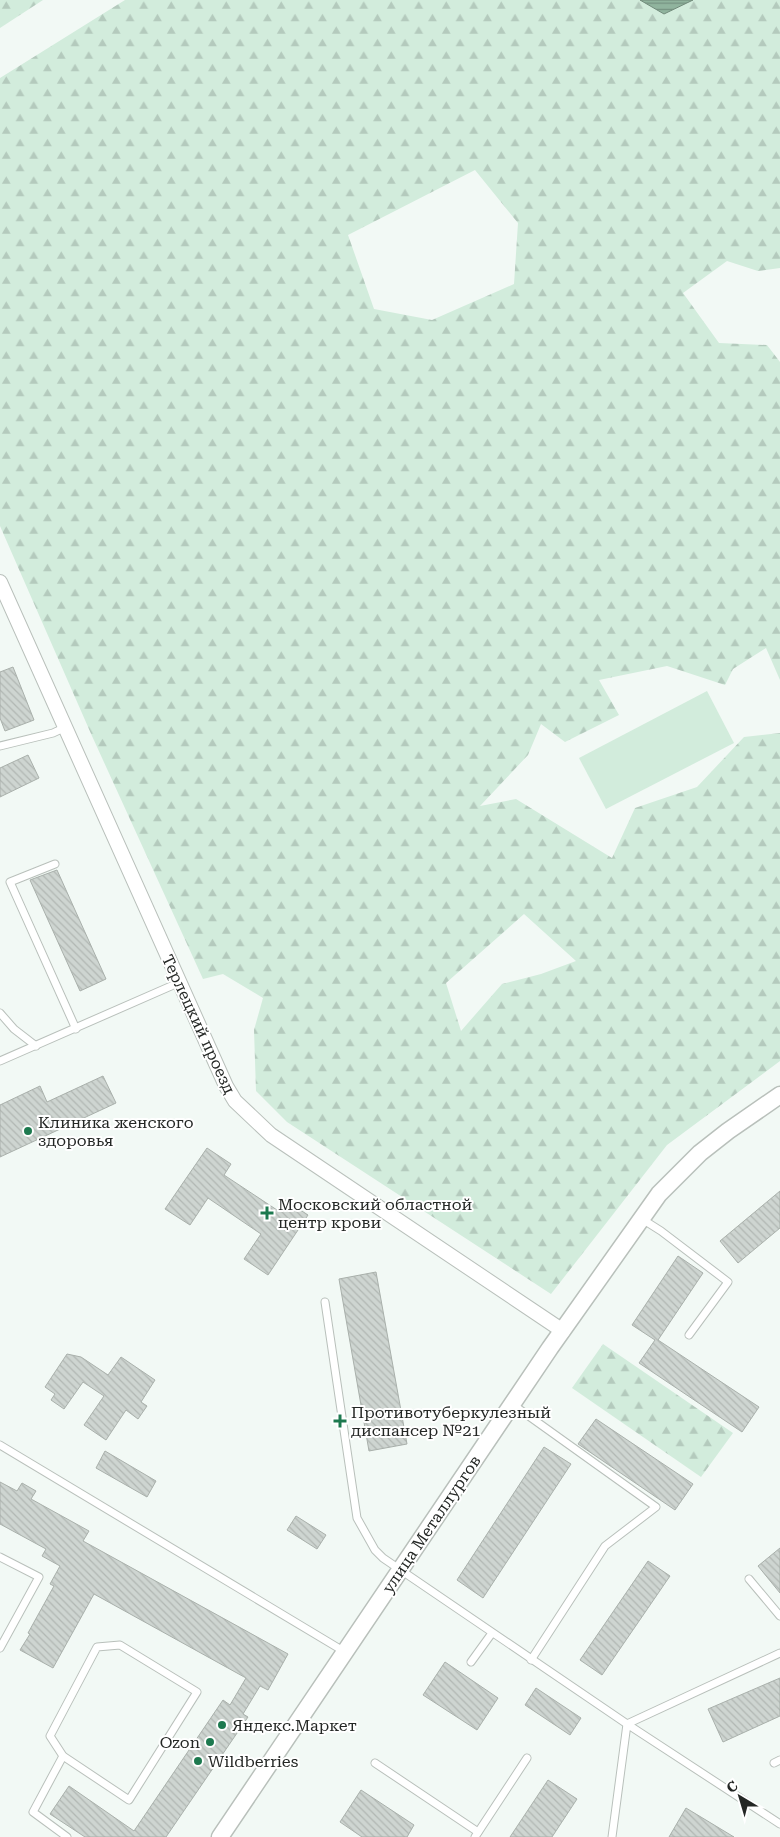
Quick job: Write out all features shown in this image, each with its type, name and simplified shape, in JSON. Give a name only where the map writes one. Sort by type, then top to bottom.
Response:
[{"type":"street","name":"Терлецкий проезд","points":[[0,582],[116,837],[178,983],[226,1086],[235,1101],[271,1135],[563,1331]]},
{"type":"street","name":"улица Металлургов","points":[[220,1837],[512,1404],[659,1194],[700,1153],[728,1130],[780,1097]]},
{"type":"lane","points":[[0,746],[52,733],[66,727]]},
{"type":"lane","points":[[55,864],[10,882],[76,1029]]},
{"type":"lane","points":[[0,1061],[178,983]]},
{"type":"lane","points":[[0,1013],[14,1029],[36,1046]]},
{"type":"lane","points":[[642,1219],[728,1282],[689,1335]]},
{"type":"lane","points":[[324,1302],[357,1518],[375,1550],[399,1570],[530,1660],[780,1824]]},
{"type":"lane","points":[[512,1404],[656,1507],[605,1546],[530,1660]]},
{"type":"lane","points":[[0,1445],[345,1652]]},
{"type":"lane","points":[[0,1557],[39,1577],[0,1648]]},
{"type":"lane","points":[[749,1579],[780,1616]]},
{"type":"lane","points":[[471,1662],[492,1633]]},
{"type":"lane","points":[[120,1645],[197,1692],[129,1800],[64,1756],[50,1736],[97,1647],[120,1645]]},
{"type":"lane","points":[[627,1724],[780,1653]]},
{"type":"lane","points":[[612,1837],[627,1724]]},
{"type":"lane","points":[[64,1756],[33,1812],[67,1837]]},
{"type":"lane","points":[[375,1763],[477,1834],[527,1758]]},
{"type":"green space","points":[[0,0],[43,0],[0,28]]},
{"type":"green space","points":[[125,0],[640,0],[664,14],[693,0],[780,0],[780,268],[758,271],[727,261],[683,293],[719,343],[767,345],[780,362],[780,680],[766,648],[733,669],[725,685],[667,666],[599,680],[619,715],[565,742],[541,724],[528,755],[480,806],[516,799],[612,858],[635,808],[697,787],[744,737],[780,733],[780,1061],[667,1145],[551,1294],[287,1122],[256,1091],[254,1030],[263,998],[223,974],[203,979],[92,736],[0,526],[0,78]],"holes":[[[475,170],[518,223],[514,284],[432,320],[374,309],[348,235]],[[524,914],[576,961],[541,974],[502,984],[461,1031],[446,983]]]},
{"type":"green space","points":[[707,691],[734,743],[606,809],[579,758]]},
{"type":"green space","points":[[603,1344],[733,1433],[701,1477],[572,1388]]},
{"type":"shaded area","points":[[640,0],[693,0],[664,14]]},
{"type":"building","points":[[13,667],[34,720],[5,731],[0,718],[0,672]]},
{"type":"building","points":[[28,755],[39,778],[0,797],[0,768]]},
{"type":"building","points":[[57,870],[106,979],[80,991],[30,880]]},
{"type":"building","name":"Клиника женского здоровья","points":[[103,1076],[116,1103],[0,1157],[0,1105],[40,1086],[47,1102]]},
{"type":"building","name":"Московский областной центр крови","points":[[207,1148],[231,1164],[224,1175],[277,1210],[285,1200],[308,1215],[268,1275],[244,1259],[261,1234],[208,1198],[190,1225],[165,1209]]},
{"type":"building","points":[[780,1191],[780,1228],[738,1263],[720,1241]]},
{"type":"building","points":[[678,1256],[703,1273],[658,1340],[759,1407],[742,1432],[639,1363],[655,1340],[632,1325]]},
{"type":"building","points":[[376,1272],[407,1444],[369,1451],[339,1279]]},
{"type":"building","points":[[67,1354],[81,1357],[108,1375],[121,1357],[155,1380],[141,1402],[147,1406],[138,1419],[126,1410],[106,1440],[84,1425],[104,1396],[83,1382],[64,1409],[51,1400],[55,1394],[45,1387]]},
{"type":"building","points":[[596,1419],[693,1484],[675,1510],[578,1444]]},
{"type":"building","points":[[544,1447],[571,1464],[483,1598],[457,1580]]},
{"type":"building","points":[[105,1451],[156,1481],[147,1497],[96,1468]]},
{"type":"building","points":[[0,1482],[17,1491],[22,1483],[36,1491],[31,1499],[89,1531],[83,1541],[288,1654],[268,1690],[260,1686],[243,1714],[248,1717],[166,1837],[85,1837],[50,1814],[69,1786],[134,1831],[223,1700],[230,1705],[246,1678],[94,1594],[53,1668],[20,1650],[54,1586],[50,1584],[60,1566],[42,1556],[46,1549],[0,1524]]},
{"type":"building","points":[[296,1516],[326,1535],[317,1549],[287,1530]]},
{"type":"building","points":[[780,1548],[780,1593],[758,1566]]},
{"type":"building","points":[[648,1561],[670,1576],[602,1675],[580,1660]]},
{"type":"building","points":[[445,1662],[498,1698],[477,1730],[423,1695]]},
{"type":"building","points":[[780,1678],[780,1716],[723,1742],[708,1709]]},
{"type":"building","points":[[536,1688],[581,1718],[570,1735],[525,1705]]},
{"type":"building","points":[[548,1780],[577,1799],[552,1837],[510,1837]]},
{"type":"building","points":[[361,1790],[414,1825],[407,1837],[362,1837],[340,1822]]},
{"type":"building","points":[[686,1808],[734,1837],[669,1837]]},
{"type":"place","name":"Клиника женского здоровья","points":[[28,1131]]},
{"type":"place","name":"Московский областной центр крови","points":[[267,1213]]},
{"type":"place","name":"Противотуберкулезный диспансер №21","points":[[340,1421]]},
{"type":"place","name":"Яндекс.Маркет","points":[[222,1725]]},
{"type":"place","name":"Ozon","points":[[210,1742]]},
{"type":"place","name":"Wildberries","points":[[198,1761]]}]
